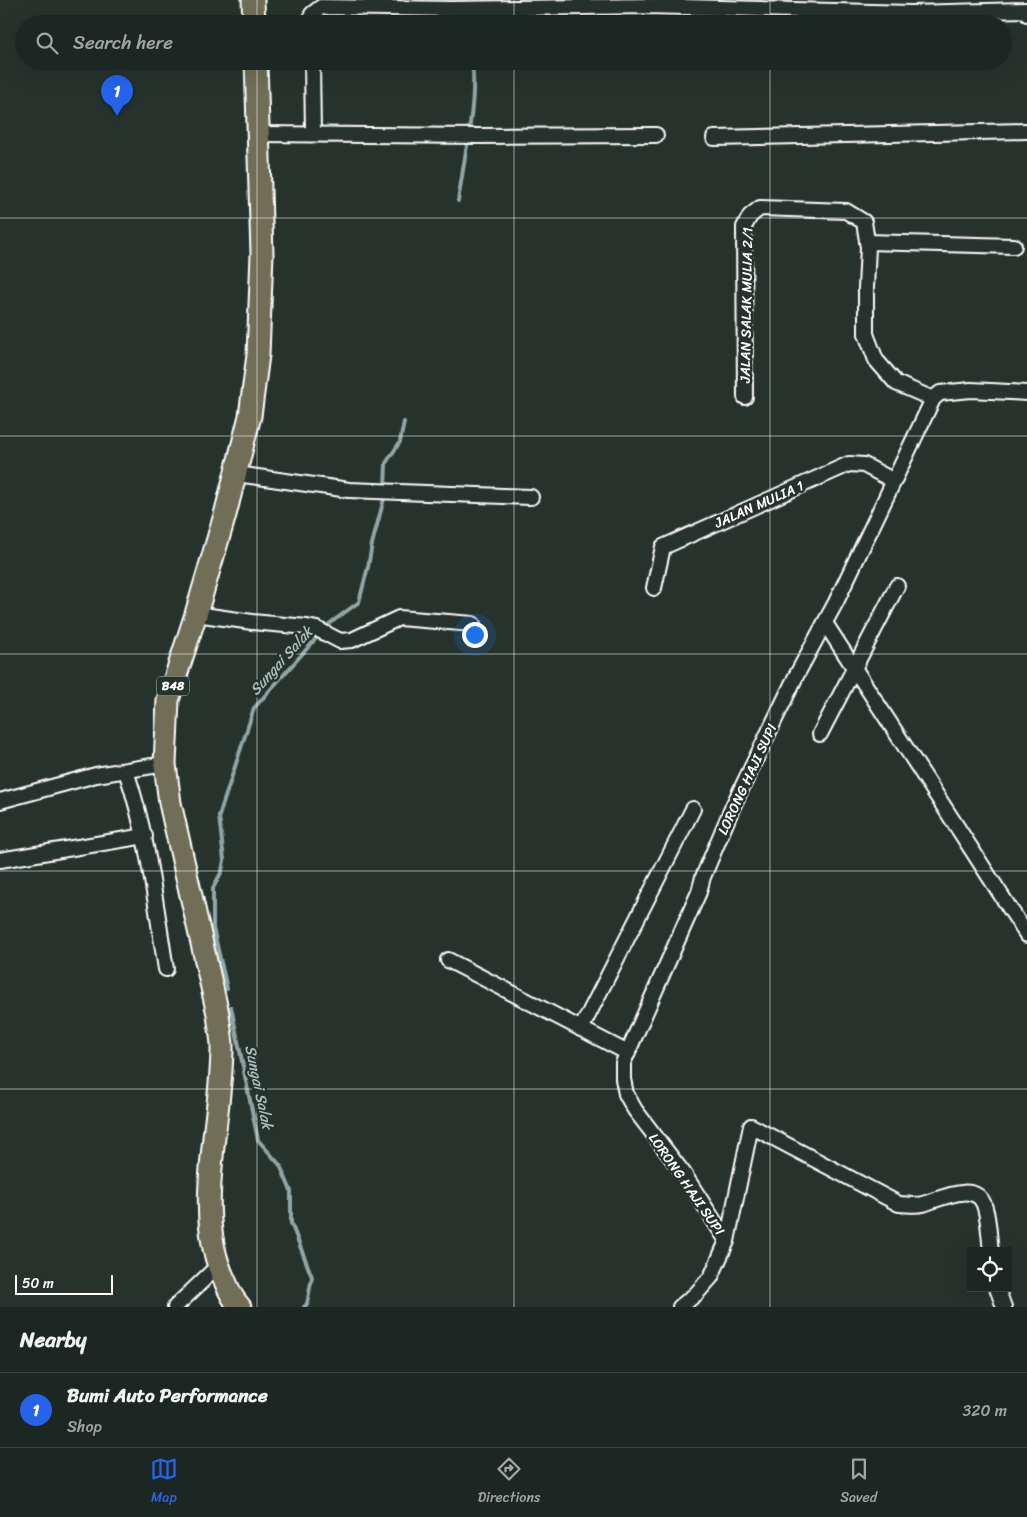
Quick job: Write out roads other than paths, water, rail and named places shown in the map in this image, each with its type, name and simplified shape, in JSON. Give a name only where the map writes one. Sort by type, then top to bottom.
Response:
[{"type":"main road","points":[[253,0],[254,15]]},
{"type":"main road","name":"B48","points":[[240,1307],[235,1302],[218,1266],[211,1234],[210,1191],[222,1044],[218,1014],[170,803],[165,764],[168,700],[196,614],[236,474],[250,416],[258,356],[262,254],[256,70]]},
{"type":"street","points":[[312,15],[320,7],[453,9],[714,4],[910,13],[1026,8]]},
{"type":"street","points":[[312,70],[313,134]]},
{"type":"street","points":[[714,138],[1027,131]]},
{"type":"street","points":[[258,134],[454,136],[656,135]]},
{"type":"street","name":"JALAN SALAK MULIA 2/1","points":[[745,397],[744,227],[750,216],[760,208],[846,210],[864,222],[867,242],[866,334],[876,360],[896,383],[933,399]]},
{"type":"street","points":[[867,242],[1014,246]]},
{"type":"street","points":[[933,399],[940,393],[971,390],[1027,393]]},
{"type":"street","name":"LORONG HAJI SUPI","points":[[727,1241],[684,1174],[635,1110],[626,1094],[622,1079],[623,1063],[699,892],[733,806],[796,676],[836,602],[933,399]]},
{"type":"street","name":"JALAN MULIA 1","points":[[654,588],[663,547],[848,464],[864,465],[894,481]]},
{"type":"street","points":[[236,474],[349,490],[531,497]]},
{"type":"street","points":[[820,734],[897,586]]},
{"type":"street","points":[[196,614],[323,632],[340,641],[352,640],[399,618],[473,624]]},
{"type":"street","points":[[825,622],[1027,935]]},
{"type":"street","points":[[0,801],[96,775],[165,764]]},
{"type":"street","points":[[126,771],[145,836],[166,969]]},
{"type":"street","points":[[581,1029],[693,809]]},
{"type":"street","points":[[0,860],[145,836]]},
{"type":"street","points":[[448,960],[628,1052]]},
{"type":"street","name":"LORONG HAJI SUPI","points":[[680,1307],[696,1294],[711,1277],[727,1241],[751,1126],[899,1204],[920,1204],[960,1192],[969,1192],[985,1205],[990,1247]]},
{"type":"street","points":[[175,1307],[218,1266]]},
{"type":"street","points":[[998,1292],[1004,1307]]},
{"type":"waterway","points":[[465,0],[466,15]]},
{"type":"waterway","points":[[469,132],[473,70]]},
{"type":"waterway","points":[[458,201],[468,139]]},
{"type":"waterway","name":"Sungai Salak","points":[[385,488],[386,463],[400,442],[404,422]]},
{"type":"waterway","name":"Sungai Salak","points":[[227,989],[213,928],[213,888],[222,871],[224,860],[219,816],[254,708],[329,624],[359,602],[385,495]]},
{"type":"waterway","name":"Sungai Salak","points":[[231,1007],[258,1140],[280,1165],[291,1191],[291,1223],[312,1277],[307,1304],[304,1307]]},
{"type":"place","name":"Bumi Auto Performance","points":[[117,116]]}]
